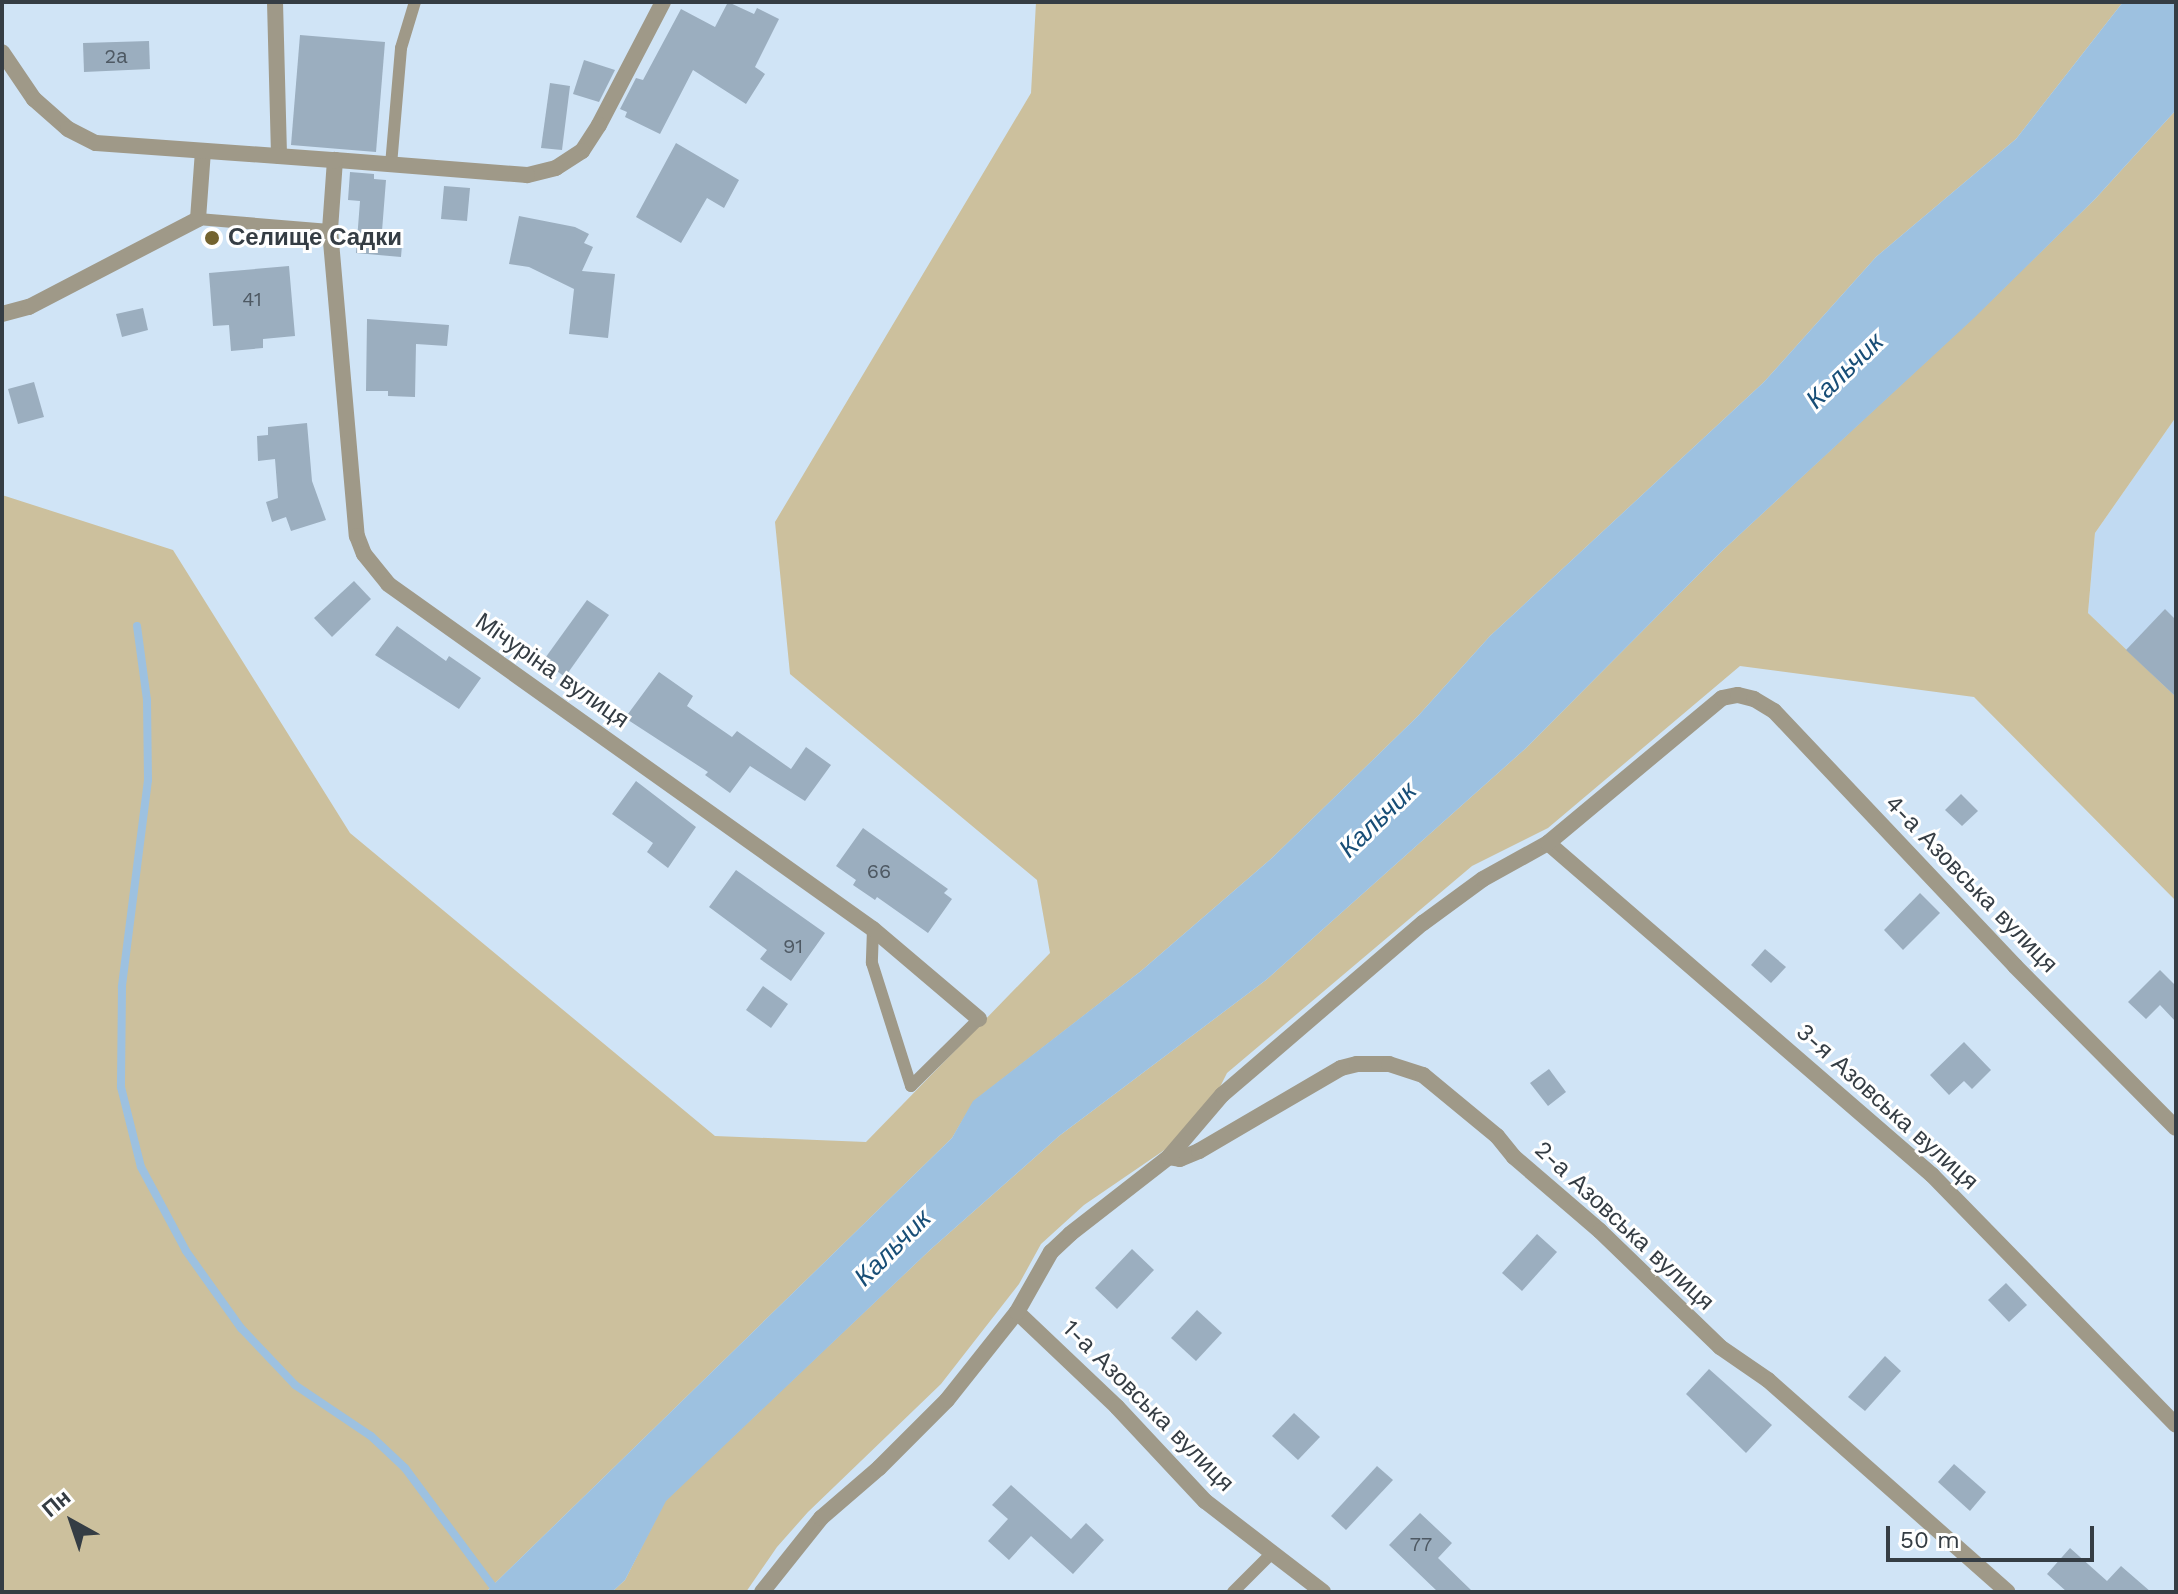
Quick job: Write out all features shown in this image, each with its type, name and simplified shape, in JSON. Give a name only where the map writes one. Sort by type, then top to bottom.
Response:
[{"type":"street","points":[[275,2],[279,156]]},
{"type":"street","points":[[2,52],[34,99],[68,129],[96,143],[527,175],[556,168],[582,151],[599,125],[663,2]]},
{"type":"street","points":[[2,314],[29,307],[198,219],[203,151]]},
{"type":"street","name":"Мічуріна вулиця","points":[[335,160],[330,230],[354,517],[357,536],[374,570],[388,584],[873,929],[979,1019]]},
{"type":"street","name":"4-а Азовська вулиця","points":[[1548,843],[1722,698],[1738,695],[1754,699],[1774,711],[2015,966],[2176,1128]]},
{"type":"street","points":[[762,1592],[821,1518],[879,1468],[947,1400],[1017,1312],[1051,1252],[1169,1157],[1222,1095],[1423,923],[1483,879],[1548,843]]},
{"type":"street","name":"3-я Азовська вулиця","points":[[1548,843],[1932,1175],[2175,1420]]},
{"type":"street","name":"2-а Азовська вулиця","points":[[1169,1157],[1180,1159],[1199,1151],[1341,1068],[1357,1064],[1389,1064],[1423,1075],[1497,1136],[1514,1157],[1600,1231],[1720,1347],[1768,1380],[2008,1592]]},
{"type":"street","name":"1-а Азовська вулиця","points":[[1017,1312],[1117,1407],[1205,1501],[1323,1592]]},
{"type":"lane","points":[[391,165],[401,48],[415,2]]},
{"type":"lane","points":[[198,219],[330,230]]},
{"type":"lane","points":[[873,929],[872,963],[911,1086],[979,1019]]},
{"type":"lane","points":[[1233,1592],[1273,1552]]},
{"type":"shaded area","points":[[1036,2],[2123,2],[2016,139],[1876,257],[1764,382],[1490,636],[1418,716],[1272,858],[1141,971],[974,1101],[952,1138],[486,1592],[2,1592],[2,495],[173,550],[350,833],[715,1136],[866,1142],[1050,953],[1037,880],[790,674],[775,522],[1031,93]]},
{"type":"shaded area","points":[[2176,110],[2176,417],[2095,533],[2088,613],[2176,697],[2176,901],[1974,697],[1740,666],[1548,828],[1472,866],[1227,1073],[1201,1125],[1084,1205],[1041,1244],[1019,1284],[941,1384],[808,1512],[777,1547],[746,1592],[612,1592],[625,1580],[665,1501],[931,1249],[1059,1136],[1266,980],[1526,748],[1722,551],[1973,318],[2096,198]]},
{"type":"shaded area","points":[[2176,417],[2176,697],[2088,613],[2095,533]]},
{"type":"water","name":"Кальчик","points":[[2123,2],[2176,2],[2176,110],[2096,198],[1974,318],[1722,551],[1526,748],[1266,980],[1059,1136],[931,1249],[666,1501],[625,1580],[612,1592],[486,1592],[952,1138],[973,1101],[1141,971],[1272,858],[1418,716],[1490,636],[1764,382],[1876,257],[2016,139]]},
{"type":"building","points":[[728,2],[754,14],[757,8],[779,19],[755,67],[765,74],[746,104],[693,70],[660,134],[625,117],[627,112],[620,109],[636,78],[643,80],[681,9],[715,27]]},
{"type":"building","points":[[300,35],[385,42],[376,152],[291,145]]},
{"type":"building","points":[[149,41],[150,69],[84,72],[83,43]]},
{"type":"building","points":[[584,60],[615,70],[599,102],[573,94]]},
{"type":"building","points":[[550,83],[570,86],[562,150],[541,148]]},
{"type":"building","points":[[676,143],[739,180],[724,208],[707,198],[681,243],[636,217]]},
{"type":"building","points":[[350,172],[374,174],[374,179],[386,180],[382,231],[403,233],[401,257],[356,253],[360,201],[348,200]]},
{"type":"building","points":[[444,186],[470,188],[467,221],[441,219]]},
{"type":"building","points":[[519,216],[575,227],[589,234],[584,243],[593,247],[582,271],[615,274],[608,338],[569,334],[574,289],[529,267],[509,264]]},
{"type":"building","points":[[289,266],[295,336],[263,339],[263,348],[231,351],[229,325],[213,326],[209,273]]},
{"type":"building","points":[[143,308],[148,330],[122,337],[116,314]]},
{"type":"building","points":[[367,319],[449,325],[447,346],[416,344],[415,397],[388,396],[388,391],[366,391]]},
{"type":"building","points":[[34,382],[44,417],[18,424],[8,389]]},
{"type":"building","points":[[307,423],[312,481],[326,520],[291,531],[286,517],[272,522],[266,502],[278,498],[275,459],[258,461],[257,436],[268,435],[268,427]]},
{"type":"building","points":[[354,581],[371,599],[332,637],[314,618]]},
{"type":"building","points":[[587,600],[609,615],[565,677],[543,661]]},
{"type":"building","points":[[2165,609],[2176,620],[2176,697],[2126,650]]},
{"type":"building","points":[[397,626],[446,661],[449,656],[481,678],[459,709],[375,655]]},
{"type":"building","points":[[659,672],[693,696],[687,706],[732,737],[737,731],[791,769],[806,747],[831,765],[805,801],[750,766],[730,793],[705,775],[708,772],[625,718]]},
{"type":"building","points":[[636,781],[696,827],[668,868],[647,852],[653,843],[612,814]]},
{"type":"building","points":[[1961,794],[1978,811],[1962,826],[1945,810]]},
{"type":"building","points":[[863,828],[948,889],[944,893],[952,899],[928,933],[877,897],[875,900],[853,885],[856,880],[836,866]]},
{"type":"building","points":[[736,870],[825,933],[791,981],[760,959],[767,950],[709,907]]},
{"type":"building","points":[[1920,893],[1940,913],[1903,950],[1884,930]]},
{"type":"building","points":[[1765,949],[1786,967],[1771,983],[1751,965]]},
{"type":"building","points":[[2160,970],[2176,986],[2176,1022],[2160,1005],[2146,1019],[2128,1002]]},
{"type":"building","points":[[763,986],[788,1004],[771,1028],[746,1010]]},
{"type":"building","points":[[1964,1042],[1991,1070],[1972,1089],[1964,1081],[1949,1095],[1930,1075]]},
{"type":"building","points":[[1549,1069],[1566,1092],[1548,1106],[1530,1083]]},
{"type":"building","points":[[1537,1234],[1557,1252],[1522,1291],[1502,1273]]},
{"type":"building","points":[[1132,1249],[1154,1270],[1117,1309],[1095,1288]]},
{"type":"building","points":[[2006,1283],[2027,1305],[2009,1322],[1988,1300]]},
{"type":"building","points":[[1197,1310],[1222,1333],[1196,1361],[1171,1338]]},
{"type":"building","points":[[1885,1356],[1901,1371],[1865,1411],[1848,1397]]},
{"type":"building","points":[[1709,1369],[1772,1425],[1746,1453],[1686,1394]]},
{"type":"building","points":[[1294,1413],[1320,1437],[1298,1460],[1272,1436]]},
{"type":"building","points":[[1954,1464],[1986,1492],[1970,1511],[1938,1482]]},
{"type":"building","points":[[1377,1466],[1393,1480],[1346,1530],[1331,1516]]},
{"type":"building","points":[[1011,1485],[1071,1539],[1086,1523],[1104,1540],[1073,1574],[1031,1536],[1009,1560],[988,1541],[1008,1519],[992,1505]]},
{"type":"building","points":[[1420,1513],[1452,1543],[1438,1558],[1473,1592],[1438,1592],[1389,1545]]},
{"type":"building","points":[[2070,1548],[2107,1581],[2121,1566],[2151,1592],[2067,1592],[2047,1574]]},
{"type":"waterway","points":[[137,626],[147,700],[148,780],[122,987],[121,1087],[141,1167],[186,1251],[241,1328],[295,1385],[371,1436],[405,1468],[497,1592]]},
{"type":"place","name":"Селище Садки","points":[[212,238]]}]
